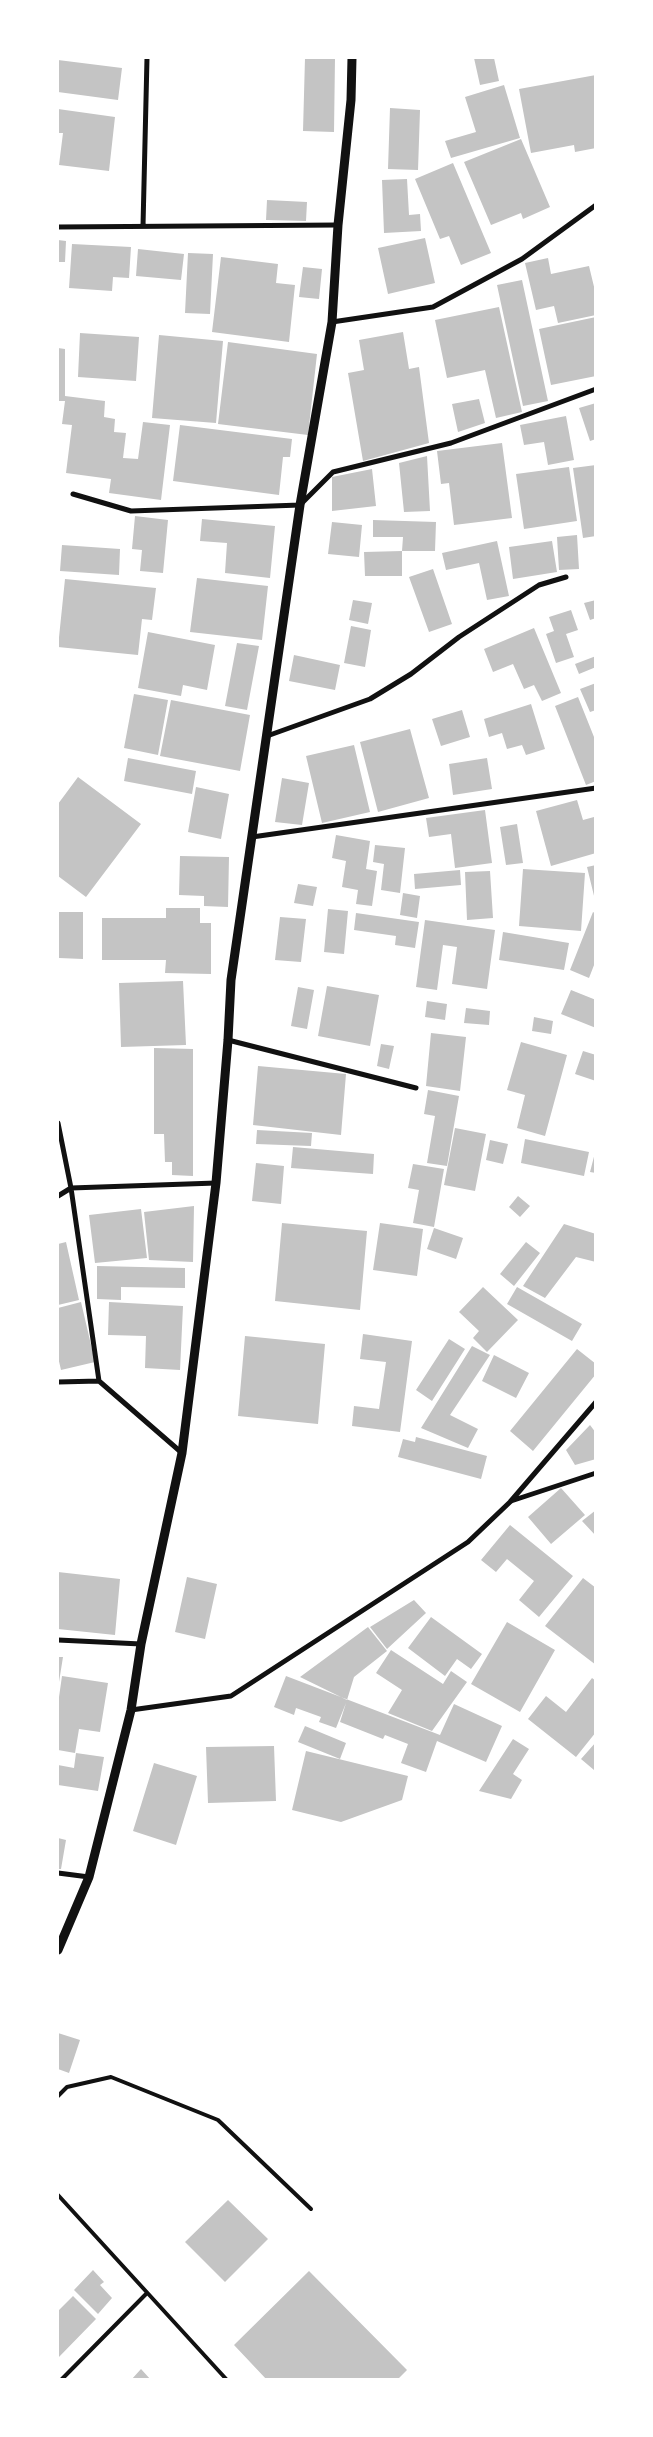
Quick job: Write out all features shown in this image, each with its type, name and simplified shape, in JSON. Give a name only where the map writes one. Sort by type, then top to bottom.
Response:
[{"type":"street","points":[[143,226],[147,58]]},
{"type":"street","points":[[58,1950],[89,1877],[130,1710],[141,1644],[182,1453],[216,1183],[231,980],[300,504],[332,322],[338,225],[351,100],[352,58]]},
{"type":"street","points":[[332,322],[433,307],[522,259],[596,205]]},
{"type":"street","points":[[58,227],[338,225]]},
{"type":"street","points":[[73,494],[131,511],[300,504],[333,472],[451,443],[596,389]]},
{"type":"street","points":[[266,736],[370,699],[411,674],[459,637],[539,585],[566,577]]},
{"type":"street","points":[[251,837],[596,788]]},
{"type":"street","points":[[228,1040],[416,1088]]},
{"type":"street","points":[[58,1124],[71,1188],[98,1381],[182,1453]]},
{"type":"street","points":[[58,1196],[71,1188],[216,1183]]},
{"type":"street","points":[[58,1382],[98,1381]]},
{"type":"street","points":[[130,1710],[231,1696],[468,1542],[510,1502],[596,1402]]},
{"type":"street","points":[[510,1502],[596,1473]]},
{"type":"street","points":[[58,1640],[141,1644]]},
{"type":"street","points":[[58,1873],[89,1877]]},
{"type":"lane","points":[[58,2096],[67,2087],[111,2077],[218,2120],[311,2209]]},
{"type":"lane","points":[[58,2195],[227,2380]]},
{"type":"lane","points":[[61,2380],[147,2292]]},
{"type":"building","points":[[305,58],[335,58],[334,132],[303,131]]},
{"type":"building","points":[[474,58],[494,58],[499,81],[480,85]]},
{"type":"building","points":[[58,60],[122,68],[118,100],[58,92]]},
{"type":"building","points":[[596,75],[596,148],[575,152],[574,145],[531,153],[519,89]]},
{"type":"building","points":[[504,85],[520,138],[451,158],[445,141],[476,132],[465,97]]},
{"type":"building","points":[[390,108],[420,110],[418,170],[388,169]]},
{"type":"building","points":[[58,109],[115,117],[109,171],[59,165],[63,133],[58,133]]},
{"type":"building","points":[[521,139],[550,207],[523,219],[521,213],[491,225],[464,162]]},
{"type":"building","points":[[453,163],[491,253],[461,265],[449,236],[440,239],[415,179]]},
{"type":"building","points":[[407,179],[409,215],[420,214],[421,231],[384,233],[382,180]]},
{"type":"building","points":[[267,200],[307,202],[306,221],[266,220]]},
{"type":"building","points":[[425,238],[435,283],[388,294],[378,248]]},
{"type":"building","points":[[58,240],[66,241],[65,262],[58,262]]},
{"type":"building","points":[[72,244],[131,247],[129,278],[113,277],[112,291],[69,288]]},
{"type":"building","points":[[138,249],[184,254],[181,280],[136,276]]},
{"type":"building","points":[[188,253],[213,254],[210,314],[185,313]]},
{"type":"building","points":[[221,257],[278,264],[276,283],[295,285],[289,342],[212,332]]},
{"type":"building","points":[[548,258],[551,274],[589,266],[596,295],[596,315],[558,323],[554,306],[536,310],[525,263]]},
{"type":"building","points":[[303,267],[322,269],[319,299],[299,297]]},
{"type":"building","points":[[522,280],[548,401],[523,406],[497,285]]},
{"type":"building","points":[[499,307],[522,412],[496,418],[485,370],[447,378],[435,320]]},
{"type":"building","points":[[596,317],[596,376],[551,385],[539,329]]},
{"type":"building","points":[[403,332],[409,369],[419,367],[429,443],[363,461],[348,373],[364,370],[359,340]]},
{"type":"building","points":[[80,333],[139,337],[136,381],[78,377]]},
{"type":"building","points":[[159,335],[223,341],[216,423],[152,418]]},
{"type":"building","points":[[228,342],[317,354],[308,435],[218,424]]},
{"type":"building","points":[[58,348],[65,349],[65,396],[105,401],[104,417],[115,419],[114,432],[126,433],[123,458],[138,459],[143,422],[170,425],[161,500],[109,493],[111,479],[66,473],[72,425],[62,424],[65,401],[58,401]]},
{"type":"building","points":[[479,399],[485,423],[458,432],[452,404]]},
{"type":"building","points":[[596,403],[596,439],[590,441],[579,408]]},
{"type":"building","points":[[566,416],[574,460],[548,465],[544,442],[524,445],[520,425]]},
{"type":"building","points":[[180,425],[292,439],[290,457],[283,457],[279,495],[173,481]]},
{"type":"building","points":[[502,443],[512,518],[454,525],[449,483],[441,484],[437,451]]},
{"type":"building","points":[[427,456],[430,511],[404,512],[399,463]]},
{"type":"building","points":[[596,465],[596,536],[583,538],[573,468]]},
{"type":"building","points":[[569,467],[577,521],[524,529],[516,474]]},
{"type":"building","points":[[372,469],[376,506],[332,511],[332,477]]},
{"type":"building","points":[[135,516],[168,520],[163,573],[140,571],[142,550],[132,549]]},
{"type":"building","points":[[202,519],[275,526],[270,578],[225,573],[227,543],[200,541]]},
{"type":"building","points":[[373,520],[436,522],[435,551],[402,551],[403,537],[373,537]]},
{"type":"building","points":[[332,522],[362,525],[359,557],[328,554]]},
{"type":"building","points":[[577,535],[579,569],[559,570],[557,537]]},
{"type":"building","points":[[497,541],[509,596],[487,600],[479,563],[446,570],[442,553]]},
{"type":"building","points":[[552,541],[557,572],[513,579],[509,547]]},
{"type":"building","points":[[62,545],[120,549],[119,575],[60,571]]},
{"type":"building","points":[[402,551],[402,576],[365,576],[364,552]]},
{"type":"building","points":[[433,569],[452,624],[429,632],[409,577]]},
{"type":"building","points":[[197,578],[268,586],[262,640],[190,632]]},
{"type":"building","points":[[65,579],[156,588],[152,620],[142,619],[138,655],[58,647]]},
{"type":"building","points":[[353,600],[372,603],[368,624],[349,620]]},
{"type":"building","points":[[596,600],[596,618],[590,620],[584,603]]},
{"type":"building","points":[[571,610],[578,630],[566,634],[574,657],[556,663],[546,634],[554,631],[549,617]]},
{"type":"building","points":[[351,626],[371,630],[365,667],[344,663]]},
{"type":"building","points":[[534,628],[561,693],[542,701],[534,685],[524,689],[513,664],[493,672],[484,649]]},
{"type":"building","points":[[148,632],[215,645],[207,690],[183,685],[181,696],[138,688]]},
{"type":"building","points":[[237,643],[259,646],[247,710],[225,706]]},
{"type":"building","points":[[294,655],[340,665],[335,690],[289,681]]},
{"type":"building","points":[[596,656],[596,667],[579,674],[575,664]]},
{"type":"building","points":[[596,683],[596,710],[590,712],[580,689]]},
{"type":"building","points":[[134,694],[168,700],[158,755],[124,748]]},
{"type":"building","points":[[578,697],[596,742],[596,781],[586,785],[555,706]]},
{"type":"building","points":[[171,700],[250,715],[240,771],[160,756]]},
{"type":"building","points":[[531,704],[545,749],[526,755],[522,745],[507,749],[502,733],[489,737],[484,719]]},
{"type":"building","points":[[462,710],[470,737],[441,746],[432,719]]},
{"type":"building","points":[[410,729],[429,798],[378,812],[360,742]]},
{"type":"building","points":[[354,745],[370,812],[322,823],[306,756]]},
{"type":"building","points":[[128,758],[196,771],[192,794],[124,781]]},
{"type":"building","points":[[487,758],[492,789],[453,795],[449,764]]},
{"type":"building","points":[[78,777],[141,824],[86,897],[58,876],[58,804]]},
{"type":"building","points":[[282,778],[309,783],[302,825],[275,822]]},
{"type":"building","points":[[196,787],[229,794],[221,839],[188,832]]},
{"type":"building","points":[[577,800],[583,820],[594,817],[596,853],[551,866],[536,811]]},
{"type":"building","points":[[485,810],[492,863],[455,868],[451,834],[429,837],[426,818]]},
{"type":"building","points":[[517,824],[523,863],[506,865],[500,827]]},
{"type":"building","points":[[336,835],[370,841],[366,869],[377,871],[372,906],[356,904],[358,890],[342,887],[346,861],[332,858]]},
{"type":"building","points":[[375,845],[405,848],[400,893],[381,890],[384,864],[373,862]]},
{"type":"building","points":[[180,856],[229,857],[228,907],[204,906],[204,896],[179,895]]},
{"type":"building","points":[[596,865],[596,900],[595,900],[587,867]]},
{"type":"building","points":[[523,869],[585,873],[581,931],[519,926]]},
{"type":"building","points":[[460,870],[461,885],[415,889],[414,874]]},
{"type":"building","points":[[490,871],[493,918],[467,920],[465,872]]},
{"type":"building","points":[[298,884],[317,887],[313,906],[294,903]]},
{"type":"building","points":[[403,893],[420,896],[417,918],[400,915]]},
{"type":"building","points":[[166,908],[200,908],[200,923],[211,923],[211,974],[165,973],[166,960],[102,960],[102,918],[166,918]]},
{"type":"building","points":[[328,909],[348,911],[344,954],[324,952]]},
{"type":"building","points":[[58,912],[83,912],[83,959],[59,958]]},
{"type":"building","points":[[593,912],[596,914],[596,960],[589,978],[570,970]]},
{"type":"building","points":[[356,913],[419,922],[415,948],[395,945],[396,936],[354,930]]},
{"type":"building","points":[[280,917],[306,919],[301,962],[275,960]]},
{"type":"building","points":[[425,920],[495,930],[487,989],[452,984],[457,947],[443,945],[437,990],[416,987]]},
{"type":"building","points":[[503,932],[569,943],[564,970],[499,960]]},
{"type":"building","points":[[183,981],[186,1045],[121,1047],[119,983]]},
{"type":"building","points":[[327,986],[379,995],[370,1046],[318,1036]]},
{"type":"building","points":[[298,987],[314,990],[307,1029],[291,1026]]},
{"type":"building","points":[[571,990],[596,1000],[596,1028],[561,1014]]},
{"type":"building","points":[[427,1001],[447,1004],[445,1020],[425,1017]]},
{"type":"building","points":[[466,1008],[490,1011],[489,1025],[464,1023]]},
{"type":"building","points":[[534,1017],[553,1021],[551,1034],[532,1031]]},
{"type":"building","points":[[431,1033],[466,1037],[460,1091],[426,1086]]},
{"type":"building","points":[[521,1042],[567,1055],[545,1136],[517,1128],[525,1095],[507,1090]]},
{"type":"building","points":[[381,1044],[394,1046],[389,1069],[377,1066]]},
{"type":"building","points":[[154,1048],[193,1049],[193,1176],[172,1175],[172,1162],[165,1162],[164,1134],[154,1134]]},
{"type":"building","points":[[583,1051],[596,1055],[596,1081],[575,1074]]},
{"type":"building","points":[[258,1066],[346,1074],[341,1135],[253,1125]]},
{"type":"building","points":[[428,1090],[459,1096],[447,1166],[427,1163],[435,1116],[424,1114]]},
{"type":"building","points":[[455,1128],[486,1134],[475,1191],[444,1185]]},
{"type":"building","points":[[257,1130],[312,1133],[311,1146],[256,1144]]},
{"type":"building","points":[[525,1139],[589,1152],[584,1176],[521,1163]]},
{"type":"building","points":[[490,1140],[508,1144],[503,1164],[486,1160]]},
{"type":"building","points":[[293,1147],[374,1154],[373,1174],[291,1168]]},
{"type":"building","points":[[596,1149],[596,1173],[590,1172]]},
{"type":"building","points":[[256,1163],[284,1166],[281,1204],[252,1201]]},
{"type":"building","points":[[413,1164],[444,1169],[434,1227],[413,1223],[419,1190],[408,1188]]},
{"type":"building","points":[[518,1196],[530,1206],[520,1217],[509,1207]]},
{"type":"building","points":[[194,1206],[193,1262],[149,1260],[144,1212]]},
{"type":"building","points":[[141,1209],[147,1258],[95,1263],[89,1215]]},
{"type":"building","points":[[282,1223],[367,1231],[360,1310],[275,1301]]},
{"type":"building","points":[[380,1223],[423,1229],[417,1276],[373,1270]]},
{"type":"building","points":[[564,1224],[596,1234],[596,1262],[576,1257],[545,1298],[523,1286]]},
{"type":"building","points":[[434,1228],[463,1238],[456,1259],[427,1249]]},
{"type":"building","points":[[66,1242],[79,1300],[58,1305],[58,1244]]},
{"type":"building","points":[[526,1242],[540,1253],[514,1286],[500,1274]]},
{"type":"building","points":[[97,1266],[185,1268],[185,1288],[121,1287],[121,1300],[97,1299]]},
{"type":"building","points":[[483,1287],[518,1320],[487,1352],[473,1338],[479,1331],[459,1312]]},
{"type":"building","points":[[517,1287],[582,1324],[572,1341],[507,1304]]},
{"type":"building","points":[[81,1302],[95,1362],[61,1370],[58,1357],[58,1308]]},
{"type":"building","points":[[109,1302],[183,1306],[180,1370],[145,1368],[146,1336],[108,1335]]},
{"type":"building","points":[[363,1334],[412,1341],[400,1432],[352,1426],[354,1406],[379,1409],[386,1362],[360,1359]]},
{"type":"building","points":[[245,1336],[325,1344],[318,1424],[238,1416]]},
{"type":"building","points":[[449,1339],[465,1349],[432,1401],[416,1390]]},
{"type":"building","points":[[472,1346],[490,1355],[450,1415],[478,1429],[468,1448],[421,1428]]},
{"type":"building","points":[[577,1349],[596,1364],[596,1374],[533,1451],[510,1431]]},
{"type":"building","points":[[494,1355],[529,1373],[516,1398],[482,1381]]},
{"type":"building","points":[[590,1425],[596,1433],[596,1459],[575,1465],[566,1450]]},
{"type":"building","points":[[416,1437],[487,1456],[481,1479],[398,1457],[403,1439],[415,1442]]},
{"type":"building","points":[[561,1488],[585,1515],[551,1544],[528,1517]]},
{"type":"building","points":[[596,1510],[596,1536],[582,1521]]},
{"type":"building","points":[[510,1525],[573,1576],[539,1617],[519,1600],[534,1581],[507,1559],[496,1572],[481,1560]]},
{"type":"building","points":[[58,1572],[120,1579],[115,1635],[58,1629]]},
{"type":"building","points":[[187,1577],[217,1584],[205,1639],[175,1632]]},
{"type":"building","points":[[583,1578],[596,1588],[596,1665],[545,1626]]},
{"type":"building","points":[[414,1600],[426,1613],[387,1649],[370,1627]]},
{"type":"building","points":[[431,1617],[482,1654],[471,1669],[457,1659],[445,1676],[408,1648]]},
{"type":"building","points":[[507,1622],[555,1650],[520,1712],[471,1684]]},
{"type":"building","points":[[368,1627],[387,1651],[354,1677],[347,1700],[300,1677]]},
{"type":"building","points":[[391,1650],[443,1684],[451,1671],[467,1682],[432,1731],[388,1713],[402,1690],[376,1673]]},
{"type":"building","points":[[58,1657],[63,1657],[59,1682],[58,1682]]},
{"type":"building","points":[[62,1676],[108,1683],[100,1732],[79,1729],[75,1753],[58,1750],[58,1704]]},
{"type":"building","points":[[286,1676],[440,1735],[454,1704],[502,1726],[486,1762],[437,1741],[426,1772],[401,1763],[408,1744],[385,1735],[383,1739],[340,1722],[346,1703],[336,1728],[319,1722],[321,1717],[296,1708],[294,1715],[274,1707]]},
{"type":"building","points":[[592,1678],[596,1681],[596,1732],[576,1757],[528,1719],[546,1696],[566,1712]]},
{"type":"building","points":[[305,1726],[346,1743],[340,1759],[298,1742]]},
{"type":"building","points":[[513,1739],[529,1749],[513,1774],[522,1780],[511,1799],[479,1791]]},
{"type":"building","points":[[596,1742],[596,1770],[594,1770],[581,1759]]},
{"type":"building","points":[[274,1746],[276,1801],[208,1803],[206,1747]]},
{"type":"building","points":[[306,1751],[408,1776],[402,1800],[341,1822],[292,1810]]},
{"type":"building","points":[[76,1753],[104,1757],[98,1791],[58,1785],[58,1765],[74,1768]]},
{"type":"building","points":[[154,1763],[197,1776],[176,1845],[133,1831]]},
{"type":"building","points":[[58,1838],[66,1840],[61,1869],[58,1869]]},
{"type":"building","points":[[58,2033],[80,2040],[69,2073],[58,2069]]},
{"type":"building","points":[[228,2200],[268,2239],[225,2282],[185,2242]]},
{"type":"building","points":[[93,2270],[104,2282],[100,2285],[112,2298],[98,2314],[74,2290]]},
{"type":"building","points":[[309,2271],[407,2370],[397,2380],[267,2380],[234,2345]]},
{"type":"building","points":[[73,2296],[96,2319],[58,2358],[58,2311]]},
{"type":"building","points":[[141,2369],[151,2380],[131,2380]]}]
